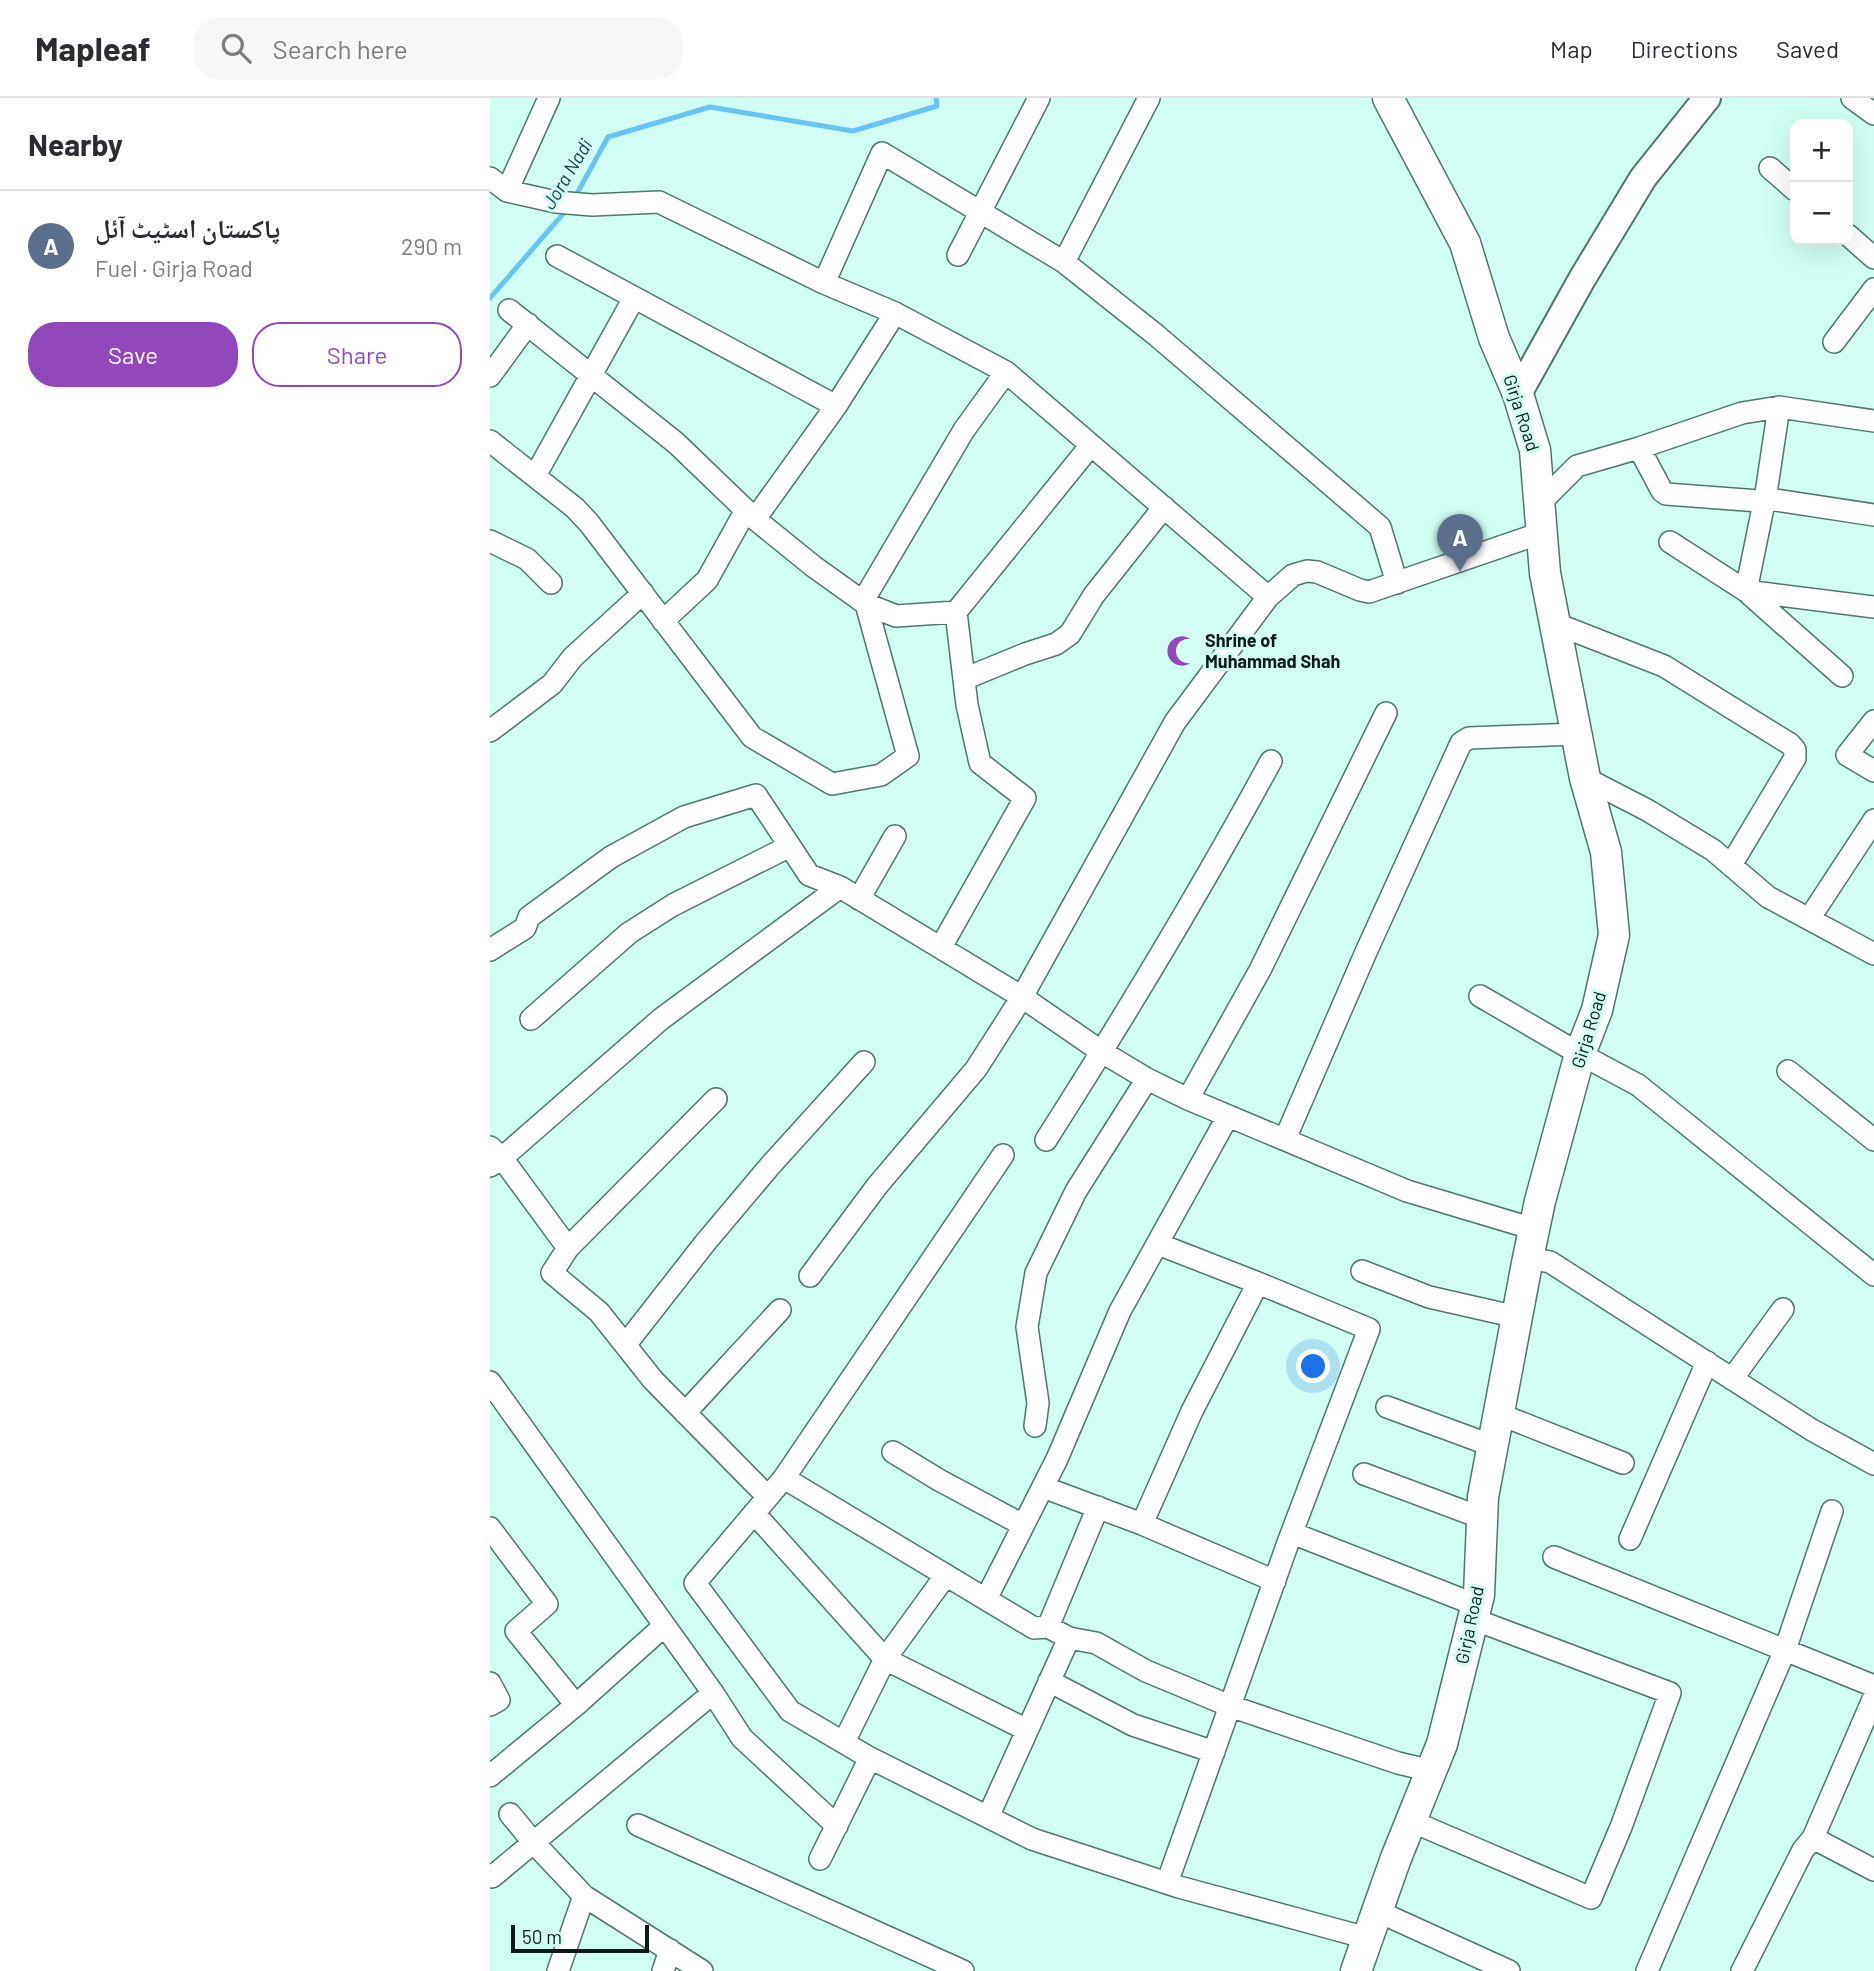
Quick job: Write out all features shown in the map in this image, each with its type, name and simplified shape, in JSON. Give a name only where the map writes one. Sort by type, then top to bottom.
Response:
[{"type":"main road","name":"Girja Road","points":[[1356,1971],[1442,1744],[1479,1595],[1483,1497],[1534,1229],[1580,1054],[1597,1010],[1614,934],[1606,852],[1575,734],[1545,573],[1535,450],[1518,394],[1494,338],[1465,243],[1388,98]]},
{"type":"street","points":[[549,98],[499,184],[556,202],[592,205],[659,202],[824,283],[895,313],[1006,372],[1268,597]]},
{"type":"street","points":[[958,255],[1039,98]]},
{"type":"street","points":[[1064,262],[1149,98]]},
{"type":"street","points":[[1852,98],[1874,114]]},
{"type":"street","points":[[1518,394],[1582,279],[1643,178],[1703,99]]},
{"type":"street","points":[[824,283],[883,153],[1064,262],[1156,335],[1380,527],[1397,583]]},
{"type":"street","points":[[1770,168],[1790,186]]},
{"type":"street","points":[[1853,239],[1874,258]]},
{"type":"street","points":[[557,256],[836,406]]},
{"type":"street","points":[[1834,342],[1874,289]]},
{"type":"street","points":[[535,477],[634,298]]},
{"type":"street","points":[[509,310],[676,443],[750,514],[813,566],[865,603],[896,616],[956,612]]},
{"type":"street","points":[[663,621],[707,580],[750,514],[836,406],[895,313]]},
{"type":"street","points":[[490,376],[528,324]]},
{"type":"street","points":[[490,442],[575,508],[589,523],[752,737],[832,784],[881,775],[908,756],[865,603],[964,430],[1006,372]]},
{"type":"street","points":[[1539,504],[1577,466],[1639,449],[1742,413],[1779,407],[1874,421]]},
{"type":"street","points":[[1745,591],[1766,493],[1779,407]]},
{"type":"street","points":[[941,947],[1026,798],[980,763],[967,705],[956,612],[1091,445]]},
{"type":"street","points":[[1639,449],[1666,494],[1759,501],[1763,498],[1874,515]]},
{"type":"street","points":[[964,679],[1025,653],[1056,644],[1070,634],[1094,595],[1164,507]]},
{"type":"street","points":[[810,1276],[877,1186],[976,1069],[1022,996],[1175,722],[1268,597],[1293,575],[1307,571],[1317,572],[1369,592],[1541,533]]},
{"type":"street","points":[[490,541],[527,559],[551,583]]},
{"type":"street","points":[[1670,542],[1745,591],[1842,676]]},
{"type":"street","points":[[1745,591],[1874,607]]},
{"type":"street","points":[[490,731],[552,684],[573,657],[643,593]]},
{"type":"street","points":[[1554,623],[1664,666],[1790,744],[1795,750],[1795,758],[1731,865]]},
{"type":"street","points":[[1188,1099],[1260,970],[1386,713]]},
{"type":"street","points":[[1874,721],[1847,755],[1874,771]]},
{"type":"street","points":[[1285,1139],[1461,743],[1469,738],[1575,734]]},
{"type":"street","points":[[1046,1140],[1224,848],[1270,761]]},
{"type":"street","points":[[1585,778],[1713,850],[1768,897],[1871,948]]},
{"type":"street","points":[[490,950],[526,928],[529,917],[611,856],[684,817],[756,795],[809,875],[840,887],[941,947],[1022,996],[1102,1052],[1147,1079],[1188,1099],[1407,1191],[1534,1229]]},
{"type":"street","points":[[1809,919],[1874,820]]},
{"type":"street","points":[[859,899],[895,836]]},
{"type":"street","points":[[531,1019],[629,933],[673,905],[790,846]]},
{"type":"street","points":[[568,1248],[494,1157],[661,1019],[840,887]]},
{"type":"street","points":[[1480,996],[1638,1085],[1874,1275]]},
{"type":"street","points":[[626,1344],[769,1167],[864,1062]]},
{"type":"street","points":[[1788,1071],[1874,1140]]},
{"type":"street","points":[[1035,1426],[1038,1403],[1027,1327],[1036,1273],[1076,1191],[1147,1079]]},
{"type":"street","points":[[716,1098],[568,1248],[552,1273],[599,1312],[653,1380],[768,1497]]},
{"type":"street","points":[[986,1599],[1057,1459],[1120,1311],[1228,1116]]},
{"type":"street","points":[[1003,1155],[784,1478],[695,1583],[790,1711],[870,1758],[1032,1839],[1167,1883],[1372,1924],[1509,1971]]},
{"type":"street","points":[[1158,1244],[1369,1329],[1292,1533],[1167,1883]]},
{"type":"street","points":[[1528,1258],[1549,1262],[1812,1430],[1874,1464]]},
{"type":"street","points":[[1362,1271],[1429,1297],[1517,1317]]},
{"type":"street","points":[[1142,1524],[1192,1412],[1258,1283]]},
{"type":"street","points":[[1732,1379],[1783,1309]]},
{"type":"street","points":[[685,1413],[780,1310]]},
{"type":"street","points":[[1630,1539],[1707,1362]]},
{"type":"street","points":[[490,1381],[713,1693],[742,1738],[837,1826]]},
{"type":"street","points":[[1387,1407],[1493,1446]]},
{"type":"street","points":[[1499,1414],[1623,1463]]},
{"type":"street","points":[[893,1452],[1024,1525]]},
{"type":"street","points":[[1364,1474],[1482,1518]]},
{"type":"street","points":[[784,1478],[1034,1628],[1048,1627],[1069,1638],[1096,1643],[1146,1671],[1230,1706],[1398,1763],[1432,1771]]},
{"type":"street","points":[[1043,1487],[1142,1524],[1275,1581]]},
{"type":"street","points":[[1048,1627],[1098,1507]]},
{"type":"street","points":[[1647,1971],[1785,1650],[1832,1510]]},
{"type":"street","points":[[754,1513],[885,1659],[1027,1730]]},
{"type":"street","points":[[1292,1533],[1670,1693],[1621,1827],[1591,1898],[1411,1821]]},
{"type":"street","points":[[492,1534],[547,1604],[516,1631],[576,1705]]},
{"type":"street","points":[[1554,1557],[1874,1686]]},
{"type":"street","points":[[844,1742],[885,1659],[946,1575]]},
{"type":"street","points":[[490,1776],[576,1705],[664,1626]]},
{"type":"street","points":[[988,1816],[1069,1638]]},
{"type":"street","points":[[1049,1681],[1133,1725],[1214,1752]]},
{"type":"street","points":[[490,1683],[499,1696],[499,1700],[490,1704]]},
{"type":"street","points":[[490,1875],[492,1877],[713,1693]]},
{"type":"street","points":[[1742,1971],[1803,1850],[1813,1838],[1874,1697]]},
{"type":"street","points":[[820,1859],[870,1758]]},
{"type":"street","points":[[510,1814],[584,1896],[666,1961],[702,1971]]},
{"type":"street","points":[[638,1825],[963,1971]]},
{"type":"street","points":[[1813,1838],[1874,1870]]},
{"type":"street","points":[[558,1971],[584,1896]]},
{"type":"waterway","name":"Jora Nadi","points":[[574,199],[608,137],[710,107],[853,131],[937,106],[936,98]]},
{"type":"waterway","name":"Jora Nadi","points":[[490,298],[569,207]]},
{"type":"place","name":"پاکستان اسٹیٹ آئل","points":[[1460,572]]},
{"type":"place","name":"Shrine of Muhammad Shah","points":[[1182,651]]}]
